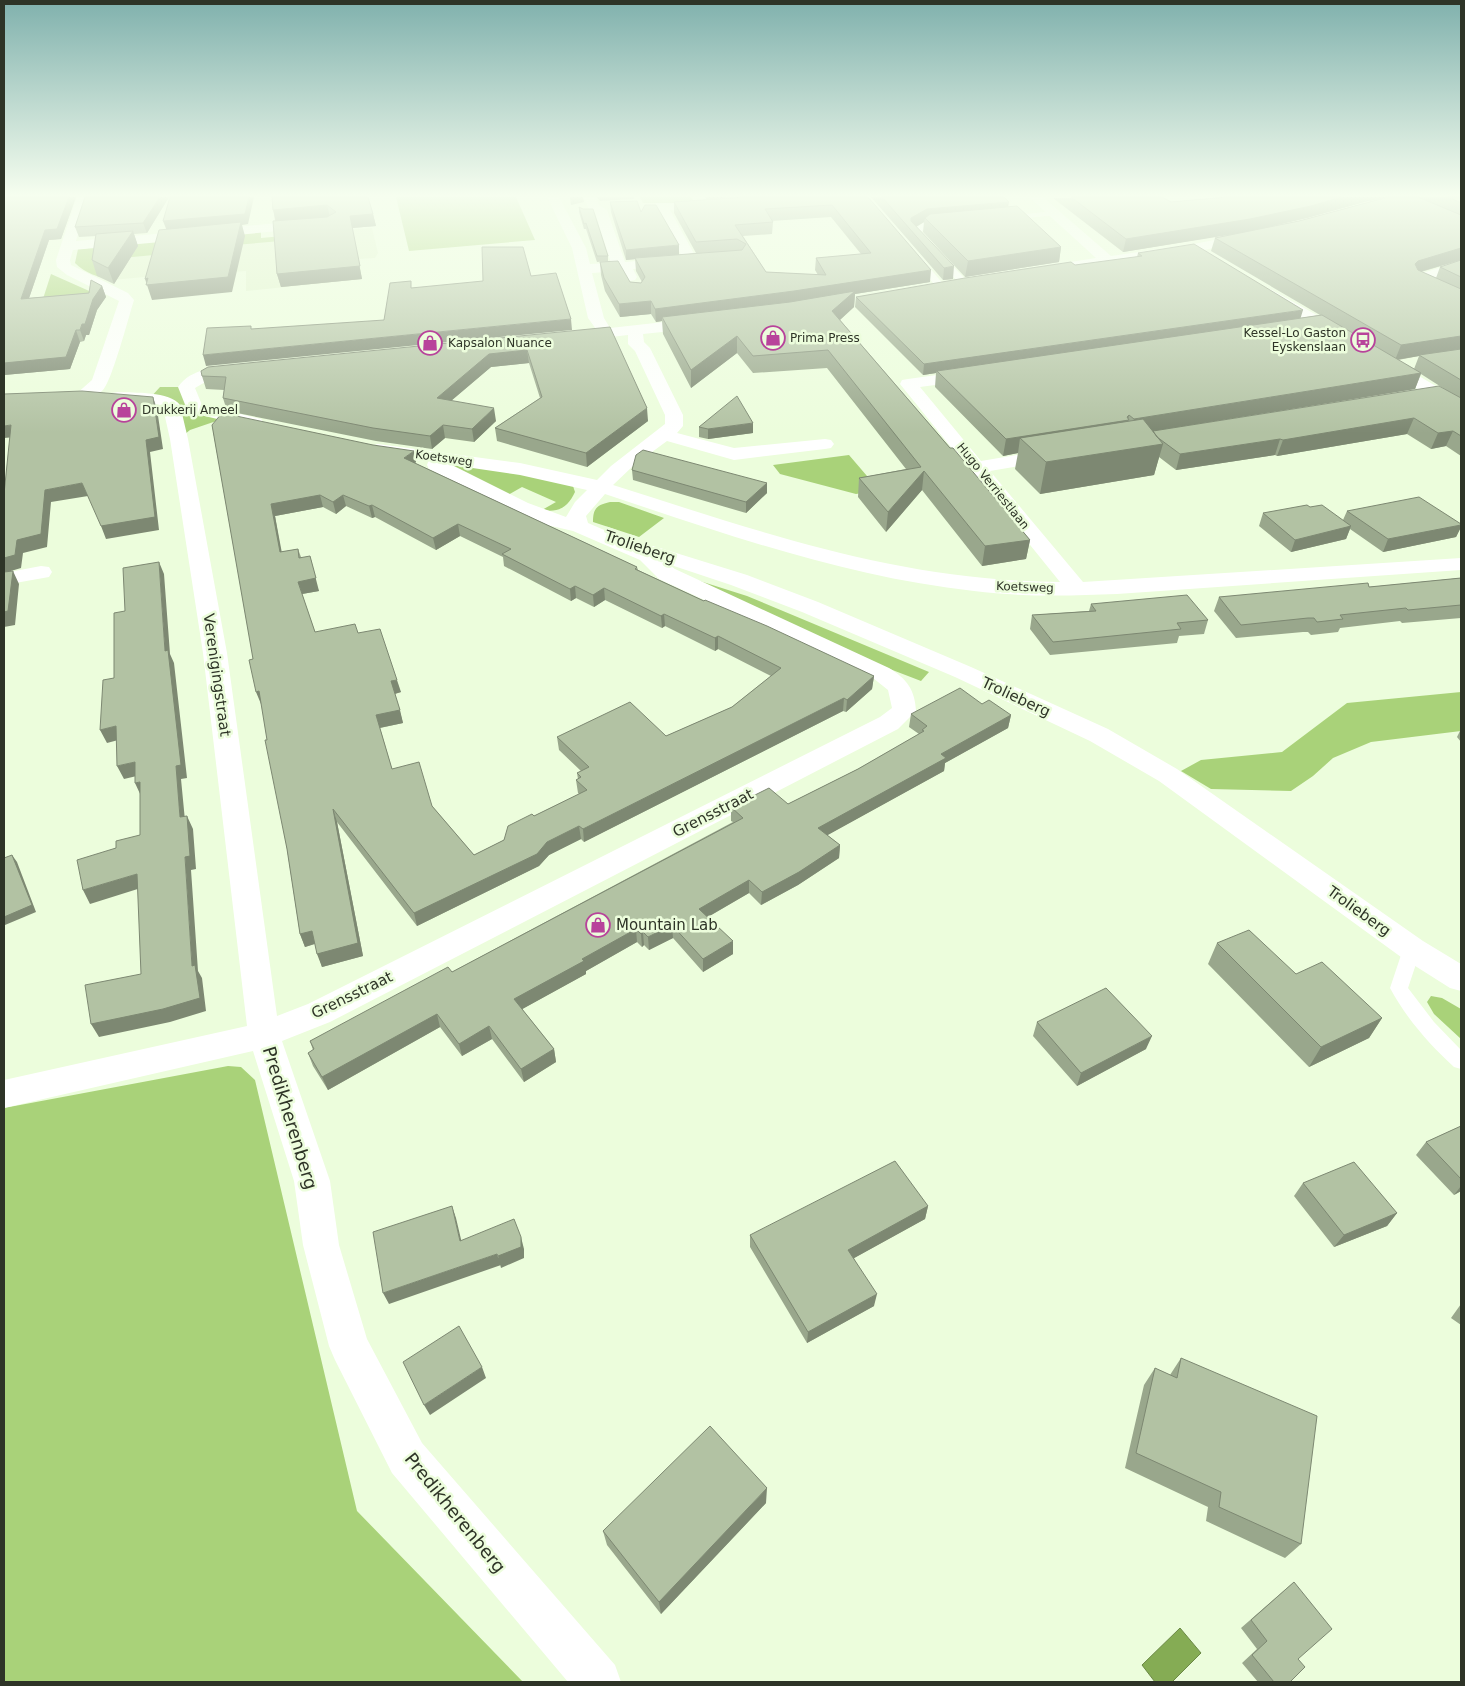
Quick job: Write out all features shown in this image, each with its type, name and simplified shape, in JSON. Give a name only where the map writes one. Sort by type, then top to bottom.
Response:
[{"type":"street","name":"Verenigingstraat","points":[[82,276],[123,296],[127,300],[83,392],[164,400],[171,406],[179,439],[215,653],[264,1035]]},
{"type":"street","points":[[586,276],[596,318],[606,333]]},
{"type":"street","points":[[629,276],[637,292]]},
{"type":"street","points":[[1428,276],[1418,279],[1435,287]]},
{"type":"street","points":[[922,290],[981,280]]},
{"type":"street","points":[[1255,284],[1393,367],[1429,374]]},
{"type":"street","points":[[558,338],[710,322]]},
{"type":"street","points":[[1296,327],[1321,323]]},
{"type":"street","points":[[578,526],[576,516],[582,506],[601,488],[612,473],[674,426],[674,415],[642,348],[636,344],[634,331]]},
{"type":"street","points":[[256,368],[207,373],[193,380],[186,387],[194,408],[210,414],[271,426]]},
{"type":"street","points":[[1411,370],[1436,392],[1461,408]]},
{"type":"street","name":"Hugo Verriestlaan","points":[[986,373],[908,384],[1077,589]]},
{"type":"street","points":[[1408,397],[1436,392]]},
{"type":"street","points":[[179,439],[190,430],[228,417]]},
{"type":"street","points":[[664,435],[734,454],[825,444]]},
{"type":"street","name":"Koetsweg","points":[[358,445],[520,470],[601,488],[792,547],[876,570],[974,585],[1077,589],[1461,564]]},
{"type":"street","points":[[978,467],[1067,453]]},
{"type":"street","name":"Grensstraat","points":[[4,1094],[264,1035],[320,1013],[889,724],[904,710],[904,697],[897,683],[881,673],[667,574],[648,556],[578,526],[554,521],[537,514],[436,466],[442,458]]},
{"type":"street","name":"Trolieberg","points":[[578,526],[739,580],[810,607],[963,672],[1099,735],[1168,774],[1412,949],[1461,979]]},
{"type":"street","points":[[4,579],[41,572]]},
{"type":"street","name":"Predikherenberg","points":[[264,1035],[312,1181],[321,1245],[349,1346],[408,1458],[598,1682]]},
{"type":"lane","points":[[932,276],[941,287]]},
{"type":"lane","points":[[957,276],[963,282]]},
{"type":"lane","points":[[1412,949],[1399,988],[1406,1001],[1461,1062]]},
{"type":"shaded area","points":[[50,276],[55,276],[105,298],[41,305]]},
{"type":"shaded area","points":[[98,276],[109,276],[112,280]]},
{"type":"shaded area","points":[[109,276],[159,276],[112,280]]},
{"type":"shaded area","points":[[246,276],[362,276],[362,279],[246,291]]},
{"type":"shaded area","points":[[160,387],[186,387],[194,408],[228,417],[190,430],[179,439],[171,405],[150,398]]},
{"type":"shaded area","points":[[849,455],[879,490],[856,494],[780,474],[773,465]]},
{"type":"shaded area","points":[[445,462],[505,470],[573,486],[575,492],[569,502],[562,508],[553,511],[542,510],[556,502],[522,487],[508,495]]},
{"type":"shaded area","points":[[619,502],[664,518],[639,537],[593,522],[595,510],[602,504]]},
{"type":"shaded area","points":[[684,576],[747,596],[929,672],[921,681],[882,666]]},
{"type":"shaded area","points":[[1461,692],[1461,731],[1371,742],[1333,758],[1313,776],[1291,791],[1211,789],[1181,771],[1201,760],[1282,752],[1347,703]]},
{"type":"shaded area","points":[[1431,996],[1442,998],[1461,1009],[1461,1039],[1434,1014],[1427,1002]]},
{"type":"shaded area","points":[[228,1066],[241,1067],[255,1080],[357,1511],[523,1682],[4,1682],[4,1108]]},
{"type":"shaded area","points":[[1180,1628],[1201,1653],[1172,1682],[1155,1682],[1142,1665]]},
{"type":"building","points":[[4,276],[29,276],[21,299],[89,293],[91,280],[102,286],[93,299],[85,324],[82,324],[80,330],[76,330],[66,357],[4,363]]},
{"type":"building","points":[[146,276],[228,276],[146,285],[148,278],[145,279]]},
{"type":"building","points":[[483,276],[557,276],[571,319],[203,355],[207,328],[251,326],[251,329],[384,320],[390,283],[411,281],[411,288],[483,281]]},
{"type":"building","points":[[603,276],[626,276],[630,282],[641,283],[645,277],[894,276],[655,309],[651,301],[619,304]]},
{"type":"building","points":[[980,276],[1246,276],[1303,310],[924,364],[856,297]]},
{"type":"building","points":[[1280,276],[1431,276],[1461,289],[1461,336],[1401,345]]},
{"type":"building","points":[[855,291],[832,311],[950,448],[953,448],[1030,540],[985,546],[924,471],[888,512],[859,478],[921,467],[828,350],[753,356],[737,336],[691,370],[662,317],[790,302]]},
{"type":"building","points":[[1322,315],[1421,373],[1134,419],[1129,415],[1127,417],[1129,420],[1006,439],[937,371]]},
{"type":"building","points":[[610,327],[647,408],[586,453],[495,428],[542,397],[527,350],[489,354],[437,398],[494,408],[472,429],[443,425],[430,436],[373,428],[223,398],[226,377],[202,376],[201,371],[208,367]]},
{"type":"building","points":[[1461,349],[1461,380],[1419,355]]},
{"type":"building","points":[[1439,386],[1461,398],[1461,436],[1453,431],[1438,433],[1414,418],[1283,440],[1180,454],[1157,437],[1153,431]]},
{"type":"building","points":[[82,391],[153,397],[159,437],[146,440],[155,517],[101,526],[82,483],[45,490],[41,534],[17,540],[15,555],[4,558],[4,494],[11,425],[4,426],[4,394]]},
{"type":"building","points":[[737,396],[753,423],[708,429],[699,427]]},
{"type":"building","points":[[222,413],[373,445],[414,451],[404,458],[637,567],[635,569],[704,601],[767,626],[874,676],[847,700],[844,698],[583,829],[579,826],[547,842],[537,854],[414,913],[333,809],[358,943],[317,954],[312,931],[300,934],[287,849],[265,740],[267,740],[259,691],[256,692],[249,660],[253,659],[212,425]],"holes":[[[320,495],[333,502],[343,495],[369,506],[372,505],[433,538],[458,524],[511,549],[502,554],[570,589],[575,586],[593,595],[604,588],[661,616],[664,614],[715,638],[718,636],[781,668],[732,707],[666,736],[630,702],[557,737],[589,767],[577,773],[581,777],[576,780],[587,790],[534,816],[532,814],[508,826],[504,840],[474,855],[432,806],[419,762],[392,769],[376,715],[400,710],[391,681],[397,680],[380,629],[358,633],[355,624],[315,632],[298,582],[316,578],[310,556],[299,558],[298,549],[280,552],[271,504]]]},
{"type":"building","points":[[1143,419],[1163,444],[1046,462],[1020,438]]},
{"type":"building","points":[[643,450],[767,483],[746,502],[632,470],[636,455]]},
{"type":"building","points":[[1419,497],[1461,525],[1388,539],[1347,511]]},
{"type":"building","points":[[1307,505],[1310,507],[1322,505],[1351,526],[1295,540],[1263,513]]},
{"type":"building","points":[[159,562],[165,651],[168,650],[181,765],[176,766],[180,817],[187,816],[190,856],[185,857],[192,966],[195,965],[200,998],[163,1009],[91,1024],[85,985],[141,974],[137,874],[83,890],[77,860],[116,848],[116,841],[140,835],[140,782],[135,783],[135,762],[117,766],[116,726],[100,730],[103,680],[114,678],[114,613],[125,611],[123,568]]},
{"type":"building","points":[[13,571],[8,611],[4,612],[4,572]]},
{"type":"building","points":[[1461,578],[1461,605],[1408,610],[1406,608],[1340,615],[1343,619],[1317,622],[1314,618],[1308,618],[1241,625],[1219,597],[1368,583],[1369,587]]},
{"type":"building","points":[[1187,595],[1208,620],[1177,623],[1181,629],[1053,642],[1032,615],[1096,611],[1091,604]]},
{"type":"building","points":[[960,688],[982,704],[989,700],[1011,715],[941,754],[946,758],[818,828],[840,845],[799,872],[762,892],[749,880],[699,909],[733,941],[703,959],[672,925],[648,937],[636,929],[582,959],[584,961],[514,999],[554,1049],[521,1069],[489,1026],[459,1044],[437,1014],[322,1077],[308,1053],[314,1049],[310,1041],[448,967],[452,972],[743,818],[731,807],[769,788],[788,804],[858,769],[924,731],[922,730],[927,726],[911,714]]},
{"type":"building","points":[[12,855],[32,905],[4,917],[4,858]]},
{"type":"building","points":[[1249,930],[1296,974],[1322,962],[1382,1018],[1321,1047],[1217,943]]},
{"type":"building","points":[[1106,988],[1152,1036],[1081,1073],[1037,1022]]},
{"type":"building","points":[[1461,1126],[1461,1179],[1426,1142]]},
{"type":"building","points":[[895,1161],[928,1206],[848,1250],[877,1294],[808,1332],[750,1235]]},
{"type":"building","points":[[1354,1162],[1397,1213],[1344,1235],[1303,1183]]},
{"type":"building","points":[[452,1206],[460,1241],[514,1219],[521,1237],[521,1247],[383,1293],[373,1232]]},
{"type":"building","points":[[459,1326],[482,1367],[424,1405],[403,1362]]},
{"type":"building","points":[[1181,1358],[1317,1416],[1301,1544],[1219,1507],[1221,1492],[1136,1453],[1155,1368],[1177,1378]]},
{"type":"building","points":[[710,1426],[767,1488],[659,1602],[603,1531]]},
{"type":"building","points":[[1294,1582],[1332,1629],[1298,1659],[1305,1667],[1290,1682],[1274,1682],[1252,1655],[1267,1641],[1251,1620]]},
{"type":"place","name":"Prima Press","points":[[773,338]]},
{"type":"place","name":"Kessel-Lo Gaston Eyskenslaan","points":[[1363,340]]},
{"type":"place","name":"Kapsalon Nuance","points":[[430,343]]},
{"type":"place","name":"Drukkerij Ameel","points":[[124,410]]},
{"type":"place","name":"Mountain Lab","points":[[598,925]]}]
